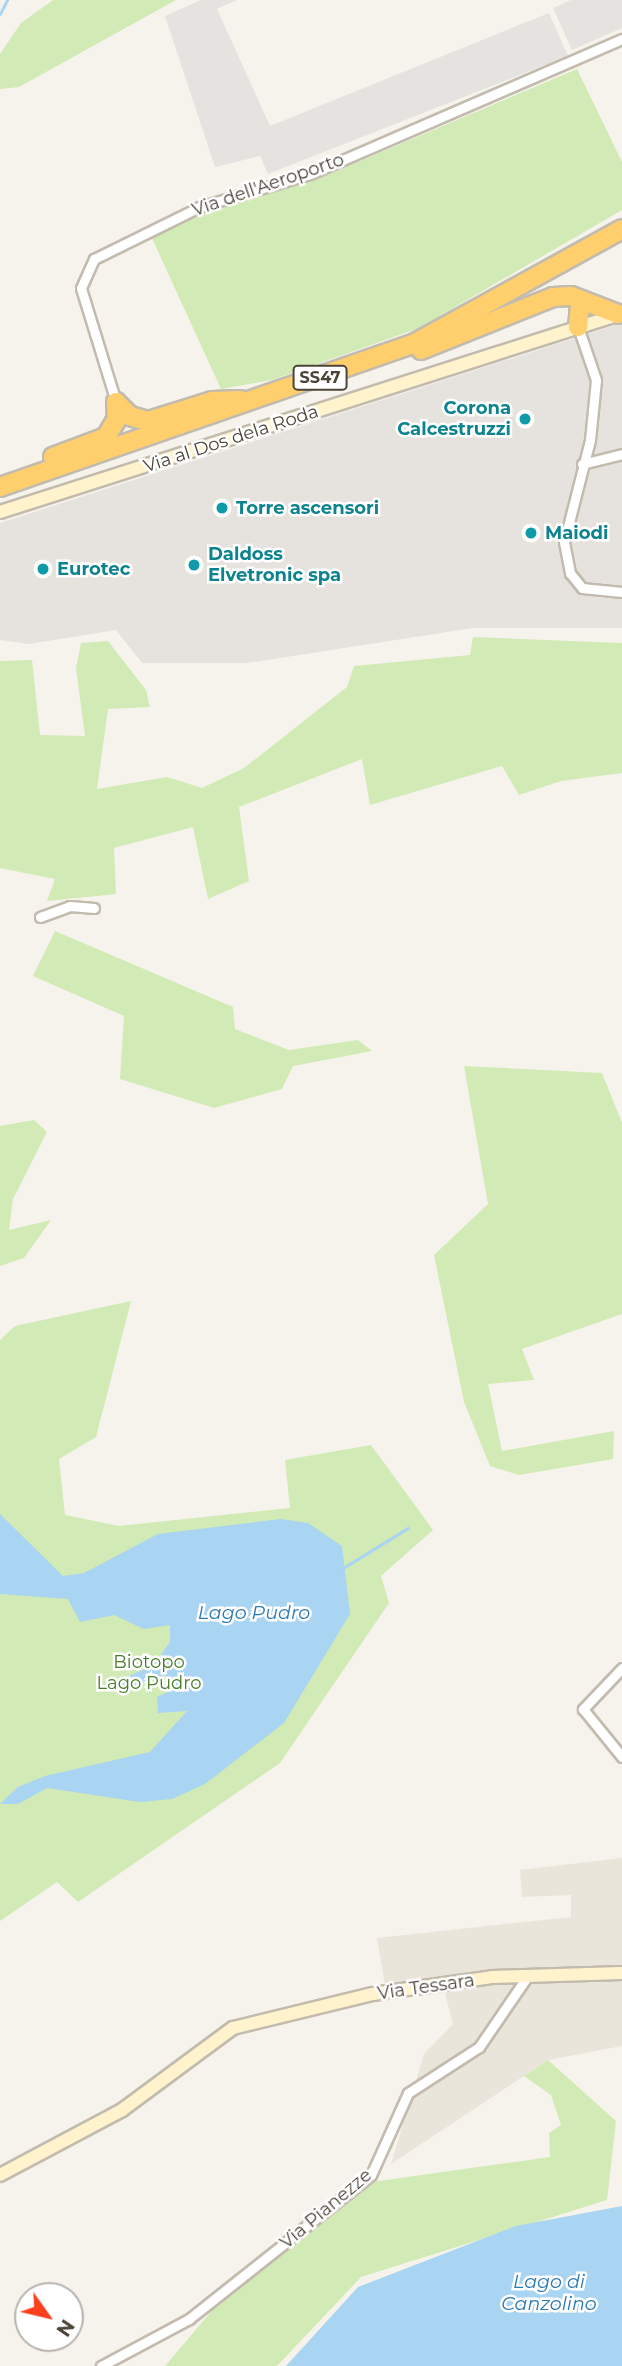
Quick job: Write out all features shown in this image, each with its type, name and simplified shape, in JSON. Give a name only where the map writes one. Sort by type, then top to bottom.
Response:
[{"type":"highway","name":"SS47","points":[[8,485],[257,400],[456,324],[622,229]]},
{"type":"highway","name":"SS47","points":[[0,495],[418,351],[622,237]]},
{"type":"highway","points":[[418,351],[552,297],[571,296],[580,304],[620,314]]},
{"type":"highway","points":[[578,327],[580,304]]},
{"type":"highway","points":[[117,402],[137,421],[148,421],[212,401],[257,400]]},
{"type":"highway","points":[[8,485],[53,457],[106,437],[117,419],[117,402]]},
{"type":"street","name":"Via dell'Aeroporto","points":[[117,402],[82,288],[94,258],[199,207],[310,174],[622,39]]},
{"type":"street","name":"Via al Dos dela Roda","points":[[0,512],[620,314]]},
{"type":"street","points":[[578,327],[596,380],[582,464],[564,542],[570,573],[582,588],[622,592]]},
{"type":"street","points":[[582,464],[622,454]]},
{"type":"street","points":[[40,917],[70,906],[94,908]]},
{"type":"street","points":[[622,1668],[583,1709],[622,1758]]},
{"type":"street","name":"Via Tessara","points":[[0,2175],[122,2110],[233,2028],[373,1994],[527,1977],[622,1973]]},
{"type":"street","name":"Via Pianezze","points":[[102,2366],[189,2319],[371,2175],[408,2093],[479,2047],[527,1977]]},
{"type":"shaded area","points":[[201,0],[237,0],[217,9],[270,126],[549,13],[568,56],[268,174],[260,156],[215,167],[165,16]]},
{"type":"shaded area","points":[[571,0],[622,0],[622,28],[572,50],[553,8]]},
{"type":"shaded area","points":[[622,323],[622,628],[473,628],[247,663],[142,663],[116,630],[29,644],[0,640],[0,523]]},
{"type":"shaded area","points":[[622,1858],[622,2046],[548,2060],[391,2164],[424,2054],[453,2024],[441,1978],[385,1985],[377,1938],[571,1917],[571,1895],[522,1897],[520,1870]]},
{"type":"green space","points":[[53,0],[176,0],[19,87],[0,89],[0,54],[21,23]]},
{"type":"green space","points":[[577,69],[622,162],[622,210],[419,328],[272,380],[221,389],[151,236],[221,206],[311,182]]},
{"type":"green space","points":[[473,637],[622,643],[622,773],[561,781],[519,795],[502,766],[370,805],[362,759],[239,807],[249,881],[208,899],[193,827],[114,848],[116,894],[47,901],[55,879],[0,868],[0,661],[32,660],[40,735],[85,736],[76,668],[81,643],[108,641],[146,690],[150,707],[108,709],[97,789],[167,777],[202,788],[244,768],[347,687],[354,666],[470,655]]},
{"type":"green space","points":[[55,931],[233,1007],[235,1029],[289,1050],[358,1040],[372,1051],[293,1066],[282,1089],[214,1108],[120,1079],[124,1016],[33,976]]},
{"type":"green space","points":[[464,1066],[602,1073],[622,1123],[622,1314],[522,1349],[534,1380],[488,1384],[502,1451],[614,1431],[613,1459],[519,1475],[490,1466],[464,1402],[434,1255],[488,1204]]},
{"type":"green space","points":[[34,1120],[47,1132],[13,1199],[9,1230],[51,1220],[24,1258],[0,1266],[0,1126]]},
{"type":"green space","name":"Biotopo Lago Pudro","points":[[131,1301],[96,1437],[59,1459],[65,1515],[119,1526],[290,1508],[285,1460],[371,1445],[433,1530],[381,1576],[389,1603],[280,1763],[78,1902],[57,1882],[0,1921],[0,1340],[15,1326]]},
{"type":"green space","points":[[548,2060],[616,2121],[607,2200],[361,2277],[277,2366],[165,2366],[221,2300],[365,2183],[550,2157],[549,2133],[561,2125],[551,2095],[524,2076]]},
{"type":"water","name":"Lago Pudro","points":[[0,1514],[63,1576],[84,1573],[158,1534],[281,1519],[308,1523],[342,1546],[350,1614],[284,1723],[205,1784],[172,1799],[140,1802],[47,1788],[18,1804],[0,1804],[18,1787],[45,1776],[150,1752],[187,1711],[158,1713],[157,1697],[172,1690],[164,1675],[122,1689],[113,1683],[154,1665],[170,1642],[170,1625],[144,1629],[114,1615],[80,1622],[68,1599],[0,1594]]},
{"type":"water","name":"Lago di Canzolino","points":[[622,2206],[622,2366],[286,2366],[358,2287],[516,2226]]},
{"type":"waterway","points":[[0,14],[7,0]]},
{"type":"waterway","points":[[343,1568],[408,1528]]},
{"type":"place","name":"Corona Calcestruzzi","points":[[525,419]]},
{"type":"place","name":"Torre ascensori","points":[[222,508]]},
{"type":"place","name":"Maiodi","points":[[531,533]]},
{"type":"place","name":"Daldoss Elvetronic spa","points":[[194,565]]},
{"type":"place","name":"Eurotec","points":[[43,569]]}]
